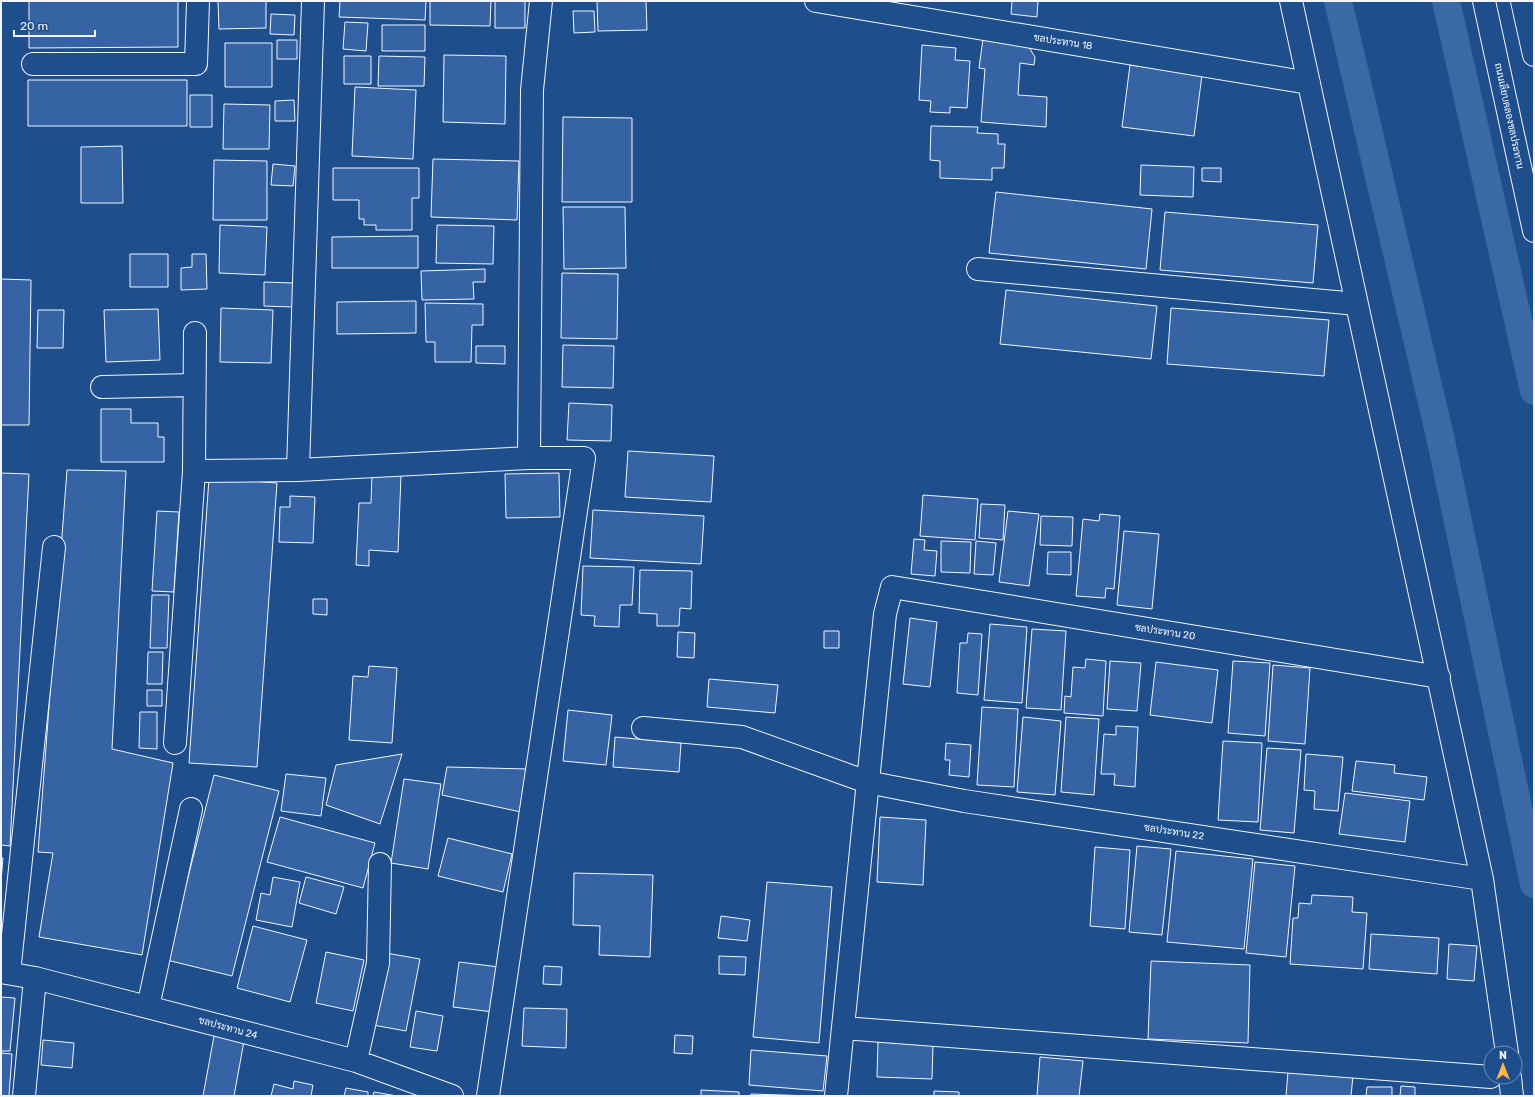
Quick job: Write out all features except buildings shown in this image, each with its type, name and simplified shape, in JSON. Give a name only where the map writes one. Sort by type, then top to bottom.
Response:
[{"type":"street","points":[[33,64],[196,64],[198,1]]},
{"type":"street","points":[[298,470],[313,1]]},
{"type":"street","points":[[528,458],[532,90],[541,1]]},
{"type":"street","name":"ชลประทาน 18","points":[[816,1],[1309,83]]},
{"type":"street","points":[[1291,1],[1482,879],[1506,1045]]},
{"type":"street","name":"ถนนเลียบคลองชลประทาน","points":[[1484,1],[1534,231]]},
{"type":"street","points":[[1522,1],[1534,55]]},
{"type":"street","points":[[978,269],[1357,304]]},
{"type":"street","points":[[175,743],[194,471],[195,333]]},
{"type":"street","points":[[102,387],[194,385]]},
{"type":"street","points":[[194,471],[298,470],[528,458],[584,458],[488,1096]]},
{"type":"street","points":[[5,973],[54,547]]},
{"type":"street","name":"ชลประทาน 20","points":[[867,782],[885,614],[892,587],[1439,677]]},
{"type":"street","name":"ชลประทาน 22","points":[[643,728],[742,737],[867,782],[964,801],[1482,879]]},
{"type":"street","points":[[836,1096],[867,782]]},
{"type":"street","points":[[148,1007],[191,809]]},
{"type":"street","points":[[356,1061],[378,963],[380,864]]},
{"type":"street","name":"ชลประทาน 24","points":[[5,973],[35,978],[356,1061],[452,1096]]},
{"type":"street","points":[[24,1096],[35,978]]},
{"type":"street","points":[[843,1028],[1483,1079]]},
{"type":"waterway","points":[[1338,1],[1441,441],[1534,884]]},
{"type":"waterway","points":[[1446,1],[1534,391]]}]
